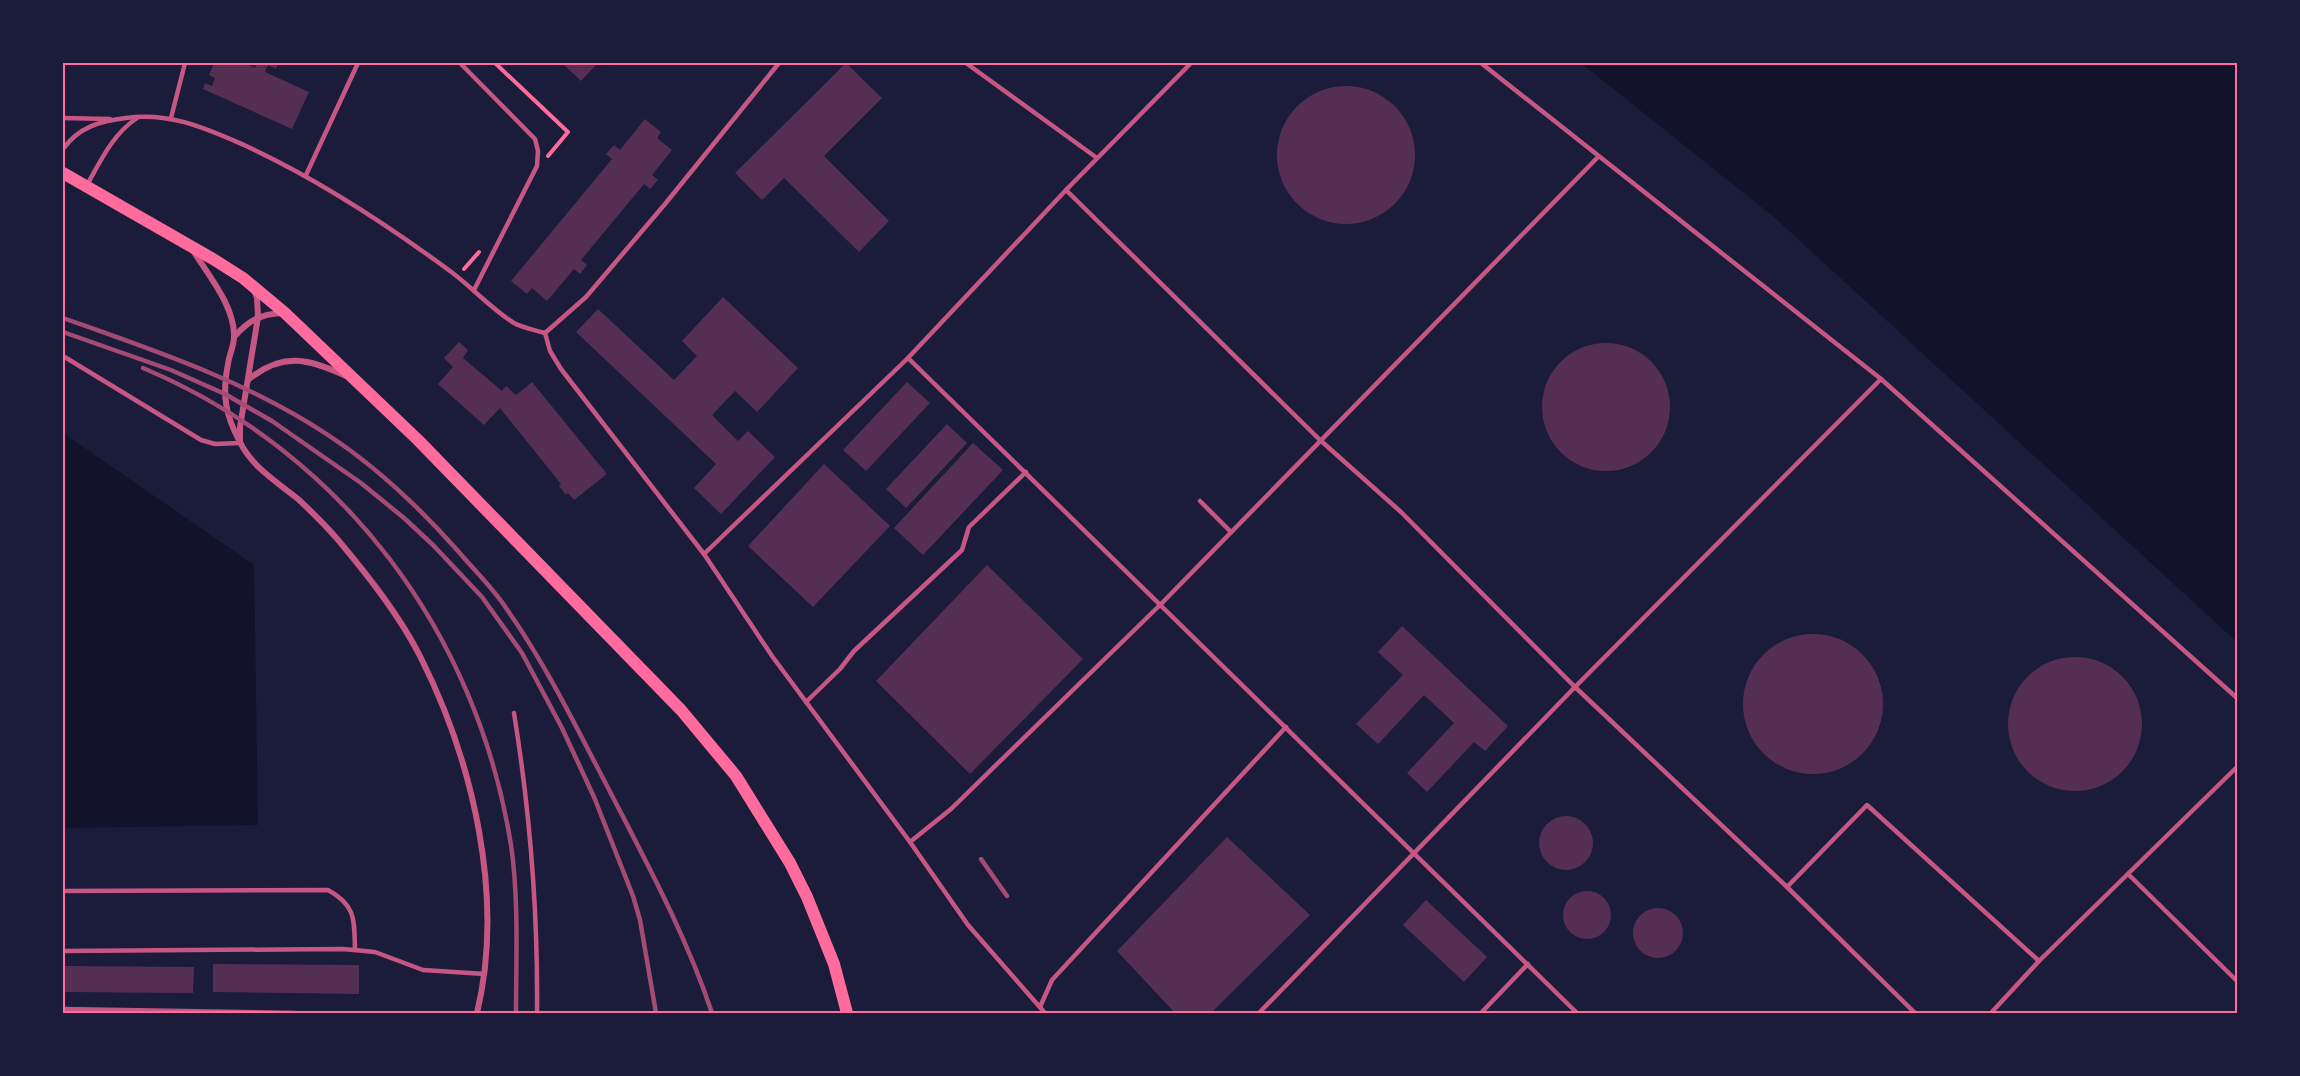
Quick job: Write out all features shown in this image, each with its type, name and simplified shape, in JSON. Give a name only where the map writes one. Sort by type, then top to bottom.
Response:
[{"type":"main road","points":[[63,173],[189,245],[251,284],[285,313],[418,440],[681,710],[720,755],[747,793],[790,863],[807,897],[834,964],[847,1013]]},
{"type":"street","points":[[189,245],[222,297],[228,311],[234,337],[225,380],[226,410],[240,443],[262,470],[298,500],[337,539],[386,600],[420,656],[448,719],[465,772],[482,849],[487,930],[485,974],[477,1013]]},
{"type":"street","points":[[240,443],[240,427],[258,317],[257,298],[251,284]]},
{"type":"street","points":[[234,337],[244,325],[258,317],[285,313]]},
{"type":"street","points":[[248,381],[267,366],[295,360],[320,364],[354,380]]},
{"type":"lane","points":[[171,118],[185,63]]},
{"type":"lane","points":[[306,176],[358,63]]},
{"type":"lane","points":[[460,63],[535,139],[538,151],[537,166],[474,290]]},
{"type":"lane","points":[[544,333],[586,297],[779,63]]},
{"type":"lane","points":[[966,63],[1097,158]]},
{"type":"lane","points":[[704,554],[908,358],[1066,190],[1191,63]]},
{"type":"lane","points":[[1481,63],[1881,379],[2237,698]]},
{"type":"lane","points":[[87,186],[118,134],[139,116]]},
{"type":"lane","points":[[63,149],[80,131],[102,122],[139,116],[171,118],[207,129],[306,176],[397,232],[516,324],[544,333]]},
{"type":"lane","points":[[63,118],[119,119]]},
{"type":"lane","points":[[910,842],[951,809],[1161,604],[1598,157]]},
{"type":"lane","points":[[1066,190],[1320,440],[1401,512],[1575,687],[1787,887],[1916,1013]]},
{"type":"lane","points":[[544,333],[550,351],[561,369],[704,554],[772,656],[910,842],[968,925],[1045,1013]]},
{"type":"lane","points":[[63,356],[201,440],[215,444],[240,443]]},
{"type":"lane","points":[[908,358],[1577,1013]]},
{"type":"lane","points":[[1259,1013],[1575,687],[1881,379]]},
{"type":"lane","points":[[806,702],[840,669],[854,651],[962,550],[969,527],[1026,472]]},
{"type":"lane","points":[[1200,501],[1230,531]]},
{"type":"lane","points":[[514,713],[525,782],[537,945],[537,1013]]},
{"type":"lane","points":[[1040,1007],[1052,980],[1286,727]]},
{"type":"lane","points":[[1991,1013],[2039,961],[2237,767]]},
{"type":"lane","points":[[1787,887],[1867,805],[2039,961]]},
{"type":"lane","points":[[2128,874],[2237,981]]},
{"type":"lane","points":[[63,891],[328,890],[341,897],[350,906],[354,921],[355,950]]},
{"type":"lane","points":[[63,951],[355,950],[375,952],[423,970],[485,974]]},
{"type":"lane","points":[[1481,1013],[1528,964]]},
{"type":"lane","points":[[63,1009],[296,1013]]},
{"type":"shaded area","points":[[1581,63],[2237,63],[2237,642],[1774,217]]},
{"type":"shaded area","points":[[63,433],[254,565],[258,825],[63,828]]},
{"type":"building","points":[[214,63],[245,63],[255,68],[257,63],[278,63],[276,69],[268,65],[265,72],[309,92],[292,129],[203,89],[205,83],[212,86],[215,78],[209,75]]},
{"type":"building","points":[[562,63],[598,63],[581,81]]},
{"type":"building","points":[[846,63],[882,98],[824,156],[889,221],[859,252],[784,178],[762,200],[735,173]]},
{"type":"building","points":[[1346,86],[1373,91],[1385,97],[1395,106],[1404,116],[1410,128],[1415,155],[1410,182],[1404,194],[1395,204],[1385,213],[1373,219],[1346,224],[1319,219],[1307,213],[1297,204],[1288,194],[1282,182],[1277,155],[1282,128],[1288,116],[1297,106],[1307,97],[1319,91]]},
{"type":"building","points":[[645,119],[661,132],[657,138],[672,150],[652,175],[658,180],[650,189],[644,184],[581,260],[587,265],[580,274],[574,269],[547,301],[532,288],[527,294],[511,281],[612,159],[606,154],[614,145],[620,150]]},
{"type":"building","points":[[723,297],[798,368],[757,412],[735,391],[712,415],[738,441],[748,431],[775,457],[721,514],[694,488],[716,464],[576,332],[598,309],[674,380],[697,356],[682,341]]},
{"type":"building","points":[[459,342],[468,350],[463,358],[502,391],[506,386],[516,395],[532,382],[607,474],[574,500],[568,493],[566,495],[559,486],[561,484],[500,408],[484,425],[438,384],[453,367],[444,358]]},
{"type":"building","points":[[1606,343],[1631,347],[1652,361],[1666,382],[1670,407],[1666,432],[1652,453],[1631,467],[1606,471],[1581,467],[1560,453],[1546,432],[1542,407],[1546,382],[1560,361],[1581,347]]},
{"type":"building","points":[[907,382],[930,403],[866,471],[843,450]]},
{"type":"building","points":[[947,424],[967,443],[906,508],[886,489]]},
{"type":"building","points":[[973,443],[1003,470],[923,555],[894,528]]},
{"type":"building","points":[[824,464],[890,526],[813,607],[748,546]]},
{"type":"building","points":[[987,565],[1083,659],[970,774],[876,681]]},
{"type":"building","points":[[1402,626],[1508,726],[1485,751],[1474,742],[1427,792],[1407,773],[1454,723],[1424,695],[1378,744],[1356,724],[1403,675],[1378,652]]},
{"type":"building","points":[[1813,634],[1840,639],[1862,655],[1878,677],[1883,704],[1878,731],[1862,753],[1840,769],[1813,774],[1786,769],[1764,753],[1748,731],[1743,704],[1748,677],[1764,655],[1786,639]]},
{"type":"building","points":[[2075,657],[2101,662],[2123,676],[2137,698],[2142,724],[2137,750],[2123,772],[2101,786],[2075,791],[2049,786],[2027,772],[2013,750],[2008,724],[2013,698],[2027,676],[2049,662]]},
{"type":"building","points":[[1566,816],[1576,818],[1585,824],[1591,833],[1593,843],[1591,853],[1585,862],[1576,868],[1566,870],[1556,868],[1547,862],[1541,853],[1539,843],[1541,833],[1547,824],[1556,818]]},
{"type":"building","points":[[1227,837],[1310,915],[1211,1013],[1175,1013],[1117,951]]},
{"type":"building","points":[[1582,891],[1592,891],[1604,898],[1611,910],[1611,920],[1604,932],[1592,939],[1582,939],[1567,928],[1563,920],[1563,910],[1574,895]]},
{"type":"building","points":[[1426,900],[1487,957],[1464,982],[1403,925]]},
{"type":"building","points":[[1658,908],[1667,910],[1678,919],[1683,933],[1681,942],[1672,953],[1658,958],[1649,956],[1638,947],[1633,933],[1635,924],[1644,913]]},
{"type":"building","points":[[213,964],[359,965],[359,994],[213,992]]},
{"type":"building","points":[[63,966],[194,967],[193,993],[63,992]]},
{"type":"railway","points":[[63,318],[199,368],[265,398],[297,416],[346,447],[380,474],[413,503],[443,535],[501,600],[546,672],[663,896],[689,953],[712,1013]]},
{"type":"railway","points":[[63,332],[171,370],[225,394],[272,421],[361,483],[404,518],[482,597],[522,653],[562,728],[594,797],[633,896],[640,920],[656,1013]]},
{"type":"railway","points":[[143,368],[215,404],[280,448],[338,500],[389,558],[432,623],[467,693],[494,767],[511,845],[516,908],[516,1013]]},
{"type":"railway","points":[[981,859],[1007,896]]}]
